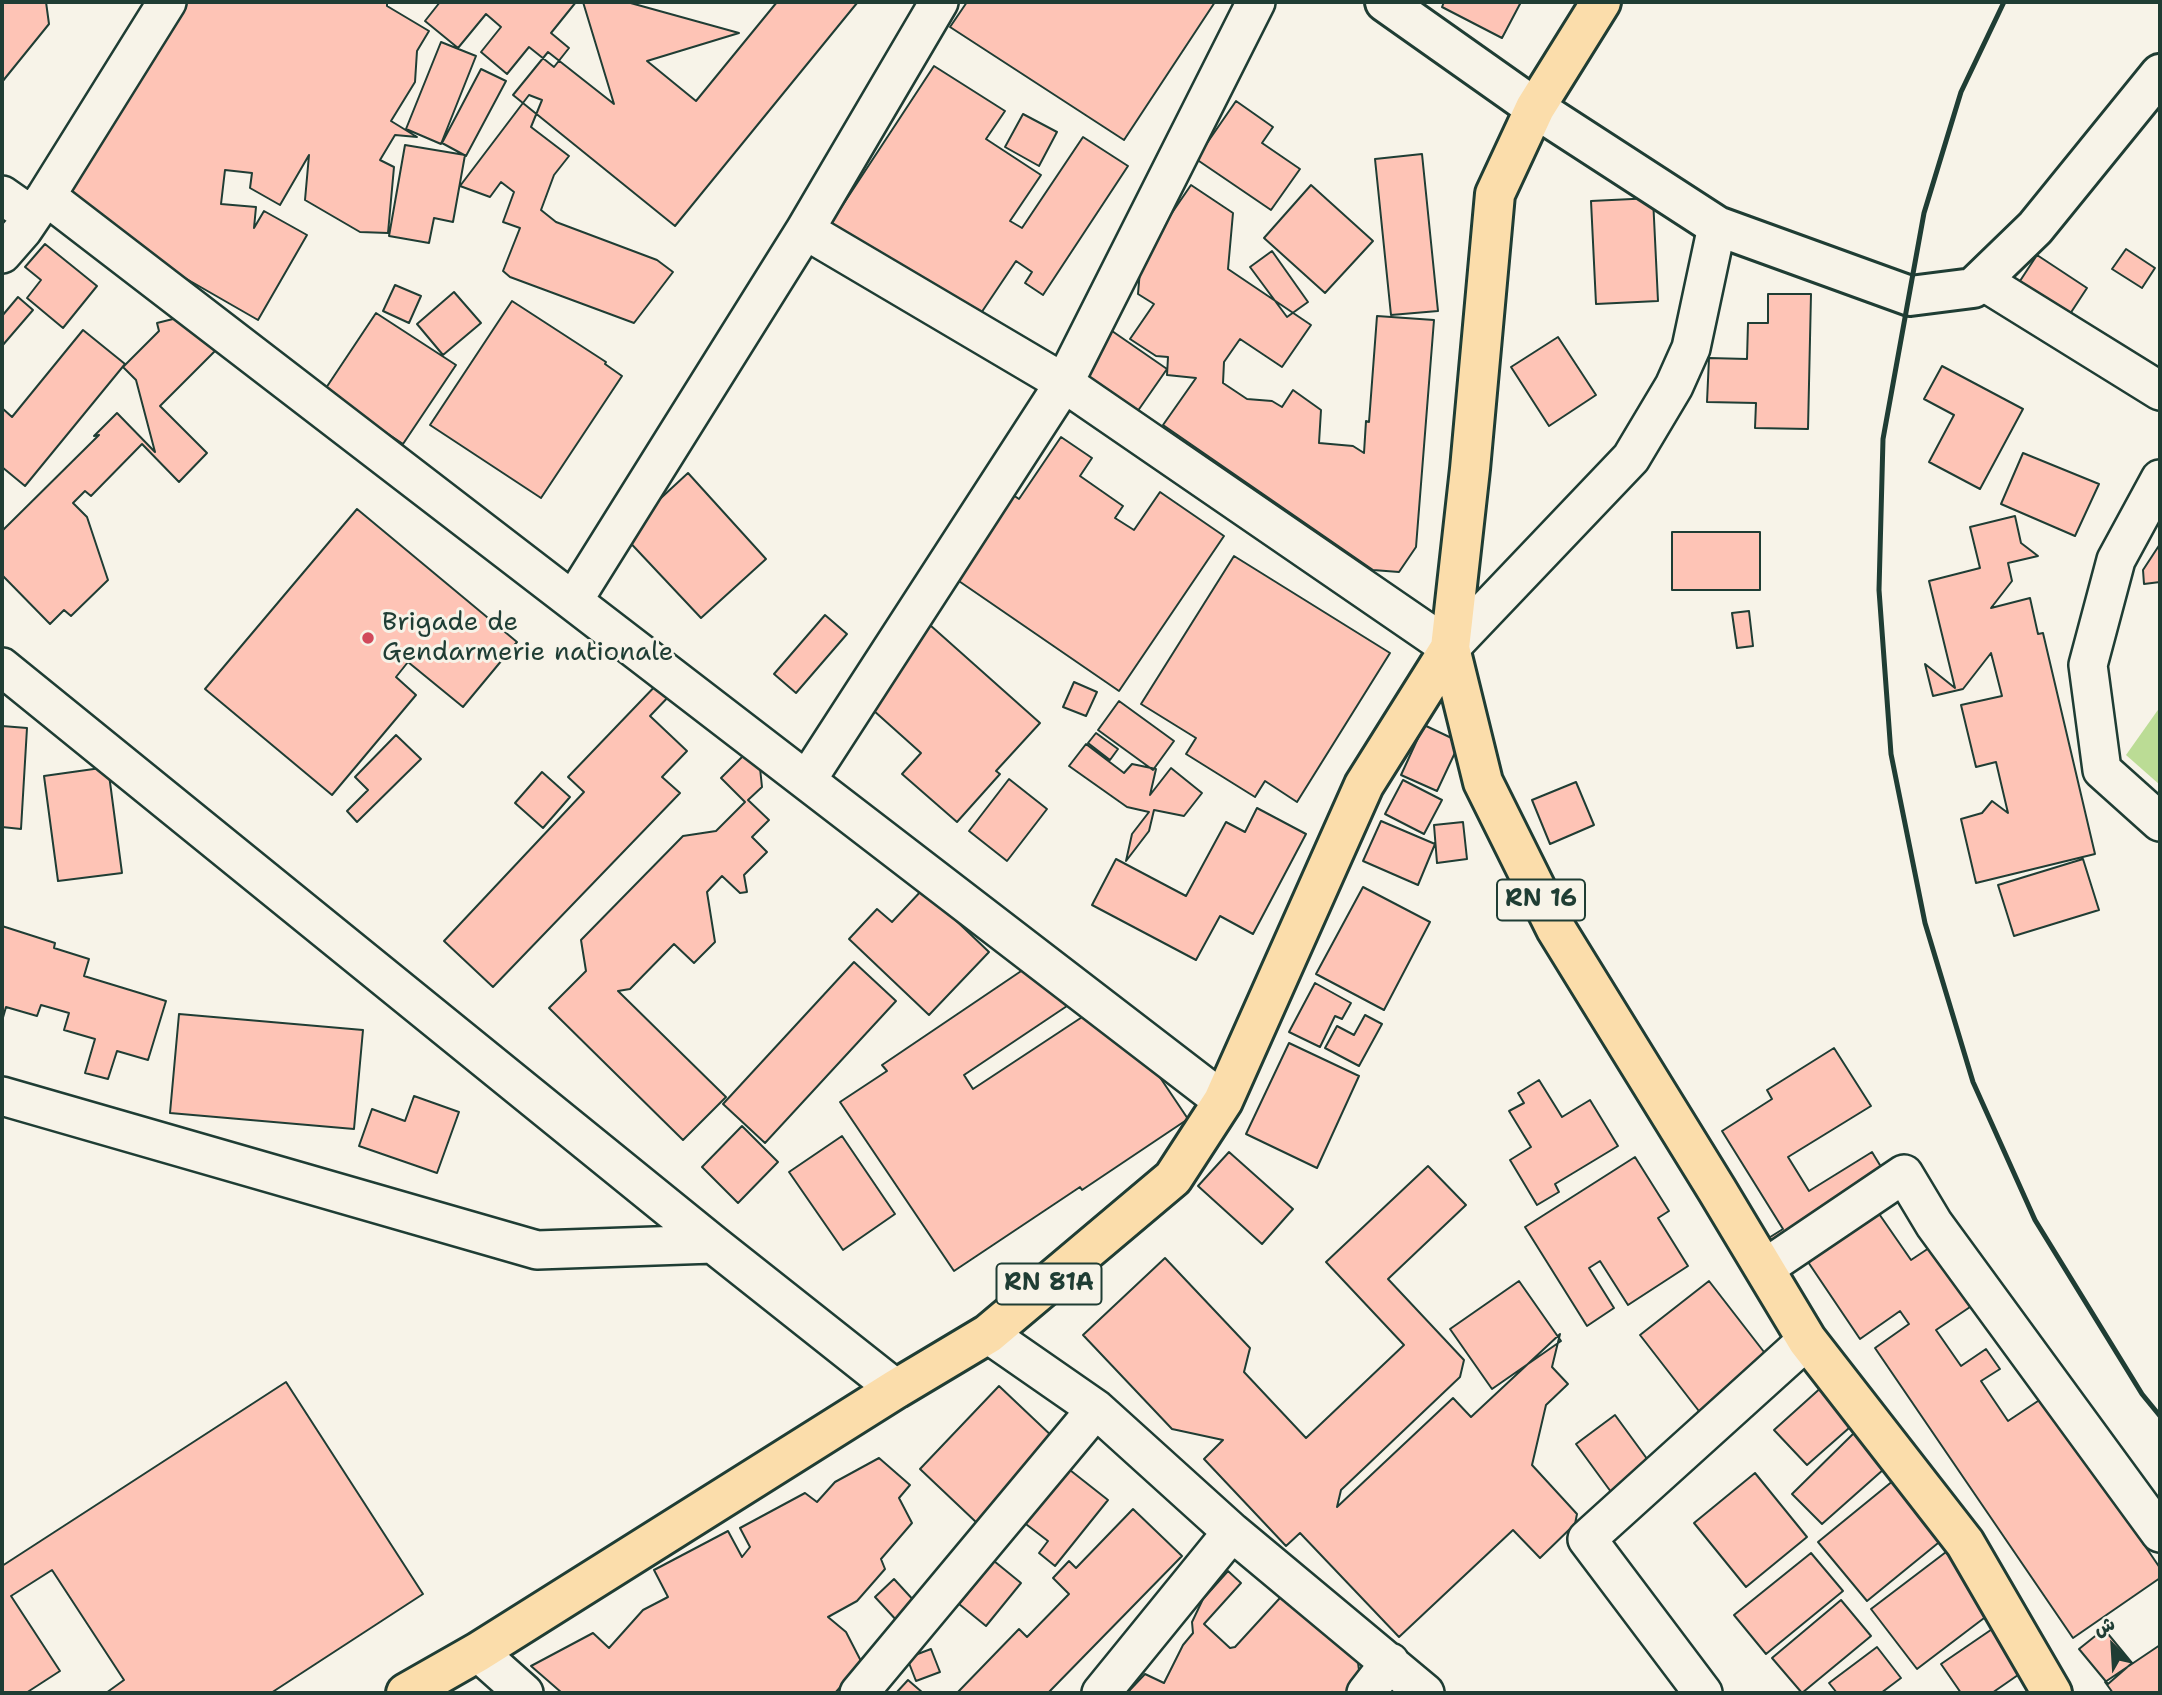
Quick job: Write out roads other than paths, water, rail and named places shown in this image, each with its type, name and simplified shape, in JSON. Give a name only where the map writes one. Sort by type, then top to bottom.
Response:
[{"type":"main road","points":[[1385,2],[1535,108],[1717,226],[1910,296],[1973,288],[2035,228],[2160,74]]},
{"type":"main road","name":"RN 16","points":[[1601,2],[1535,108],[1495,194],[1470,468],[1450,648],[1483,782],[1556,929],[1807,1339],[1965,1544],[2052,1693]]},
{"type":"main road","name":"RN 81A","points":[[406,1693],[478,1652],[988,1334],[1172,1178],[1223,1101],[1364,785],[1450,648]]},
{"type":"street","points":[[2,254],[39,206],[167,2]]},
{"type":"street","points":[[573,601],[804,230],[939,2]]},
{"type":"street","points":[[807,780],[1064,383],[1256,2]]},
{"type":"street","points":[[2,195],[39,206],[573,601],[1223,1101]]},
{"type":"street","points":[[804,230],[1064,383],[1450,648],[1631,458],[1674,386],[1691,348],[1717,226]]},
{"type":"street","points":[[1981,280],[2160,391]]},
{"type":"street","points":[[2160,479],[2116,560],[2088,665],[2102,769],[2160,822]]},
{"type":"street","points":[[2,667],[713,1244],[896,1389]]},
{"type":"street","points":[[2,1096],[537,1250],[713,1244]]},
{"type":"street","points":[[1765,1268],[1905,1174],[1934,1224],[2160,1533]]},
{"type":"street","points":[[988,1334],[1096,1409],[1232,1532],[1391,1662],[1424,1693]]},
{"type":"street","points":[[1703,1693],[1587,1539],[1807,1339]]},
{"type":"street","points":[[859,1693],[1096,1409]]},
{"type":"street","points":[[1101,1693],[1232,1532]]},
{"type":"street","points":[[478,1652],[524,1693]]},
{"type":"street","points":[[1366,1693],[1391,1662]]},
{"type":"railway","points":[[2004,2],[1961,92],[1924,213],[1883,439],[1879,590],[1891,754],[1925,923],[1973,1082],[2035,1220],[2142,1394],[2160,1416]]},
{"type":"place","name":"Brigade de Gendarmerie nationale","points":[[368,638]]}]
